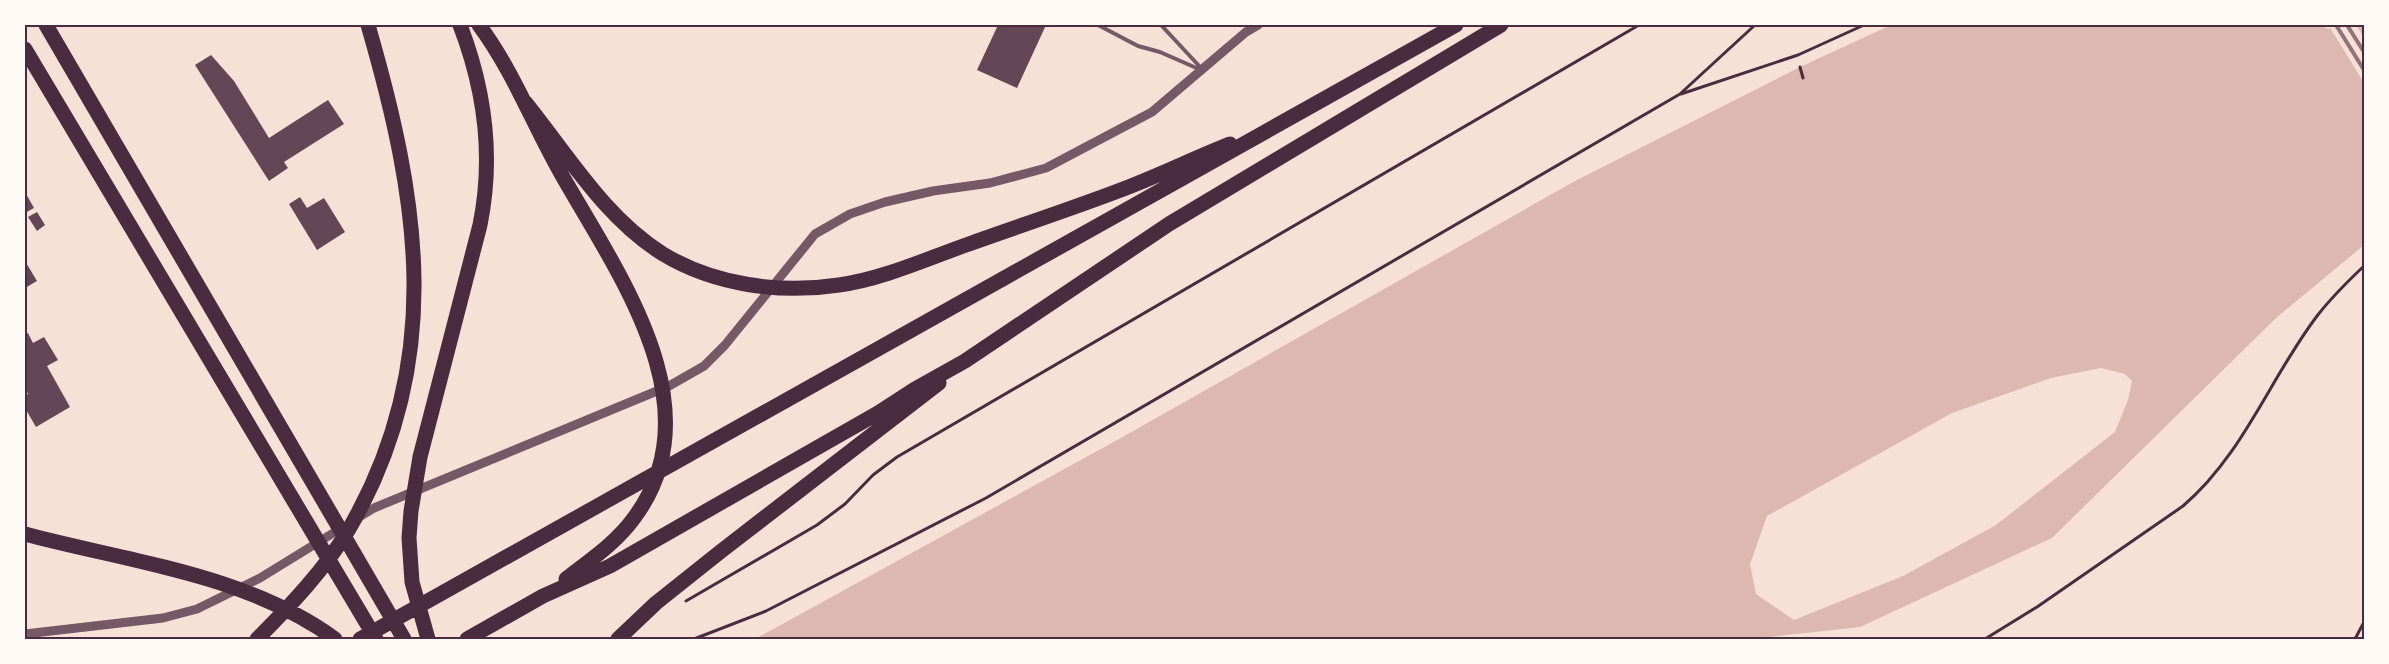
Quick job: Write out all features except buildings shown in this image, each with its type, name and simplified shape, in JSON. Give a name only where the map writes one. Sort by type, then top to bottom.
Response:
[{"type":"highway","points":[[46,25],[404,639]]},
{"type":"highway","points":[[257,639],[278,618],[348,531],[369,491],[386,448],[405,387],[412,346],[415,305],[414,260],[409,207],[398,144],[368,25]]},
{"type":"highway","points":[[428,639],[412,582],[409,538],[415,484],[436,393],[480,225],[487,176],[487,141],[482,98],[460,25]]},
{"type":"highway","points":[[479,25],[525,102],[587,184],[631,229],[678,262],[724,279],[761,286],[820,287],[840,285],[884,274],[1110,194],[1278,126]]},
{"type":"highway","points":[[360,639],[377,634],[1456,25]]},
{"type":"highway","points":[[467,639],[543,596],[610,566],[964,361],[1169,224],[1501,25]]},
{"type":"highway","points":[[25,50],[286,488],[377,634]]},
{"type":"highway","points":[[525,102],[542,142],[641,319],[657,366],[666,412],[664,450],[653,485],[634,518],[598,555],[543,596]]},
{"type":"highway","points":[[618,639],[656,603],[919,399],[964,361]]},
{"type":"highway","points":[[25,534],[216,582],[255,595],[290,611],[335,639]]},
{"type":"street","points":[[25,634],[145,620],[197,609],[260,578],[374,508],[669,386],[704,366],[725,345],[815,234],[850,214],[885,202],[933,191],[990,183],[1046,168],[1152,112],[1246,32],[1258,25]]},
{"type":"lane","points":[[1098,25],[1138,46],[1160,52],[1203,70]]},
{"type":"lane","points":[[1161,25],[1203,70]]},
{"type":"path","points":[[684,602],[817,525],[845,504],[873,475],[897,457],[1639,25]]},
{"type":"path","points":[[1680,94],[1705,68],[1755,25]]},
{"type":"path","points":[[694,639],[766,612],[986,498],[1680,94],[1798,55],[1864,25]]},
{"type":"path","points":[[1800,67],[1803,78]]},
{"type":"path","points":[[1985,639],[2037,607],[2183,506],[2200,492],[2226,461],[2316,317],[2343,285],[2364,266]]},
{"type":"path","points":[[2356,639],[2364,622]]},
{"type":"shaded area","points":[[1891,25],[2320,25],[2328,29],[2337,25],[2364,25],[2364,245],[2276,318],[2052,538],[1860,627],[1751,639],[755,639],[1119,439],[1575,181],[1800,67]],"holes":[[[2101,368],[2125,374],[2132,381],[2128,400],[2115,432],[1996,525],[1903,576],[1794,620],[1756,594],[1750,564],[1767,516],[1952,413],[2051,378]]]},
{"type":"pier","points":[[2356,25],[2364,38],[2364,83],[2329,26]]},
{"type":"railway","points":[[2336,25],[2364,70]]},
{"type":"railway","points":[[2347,25],[2364,52]]}]
